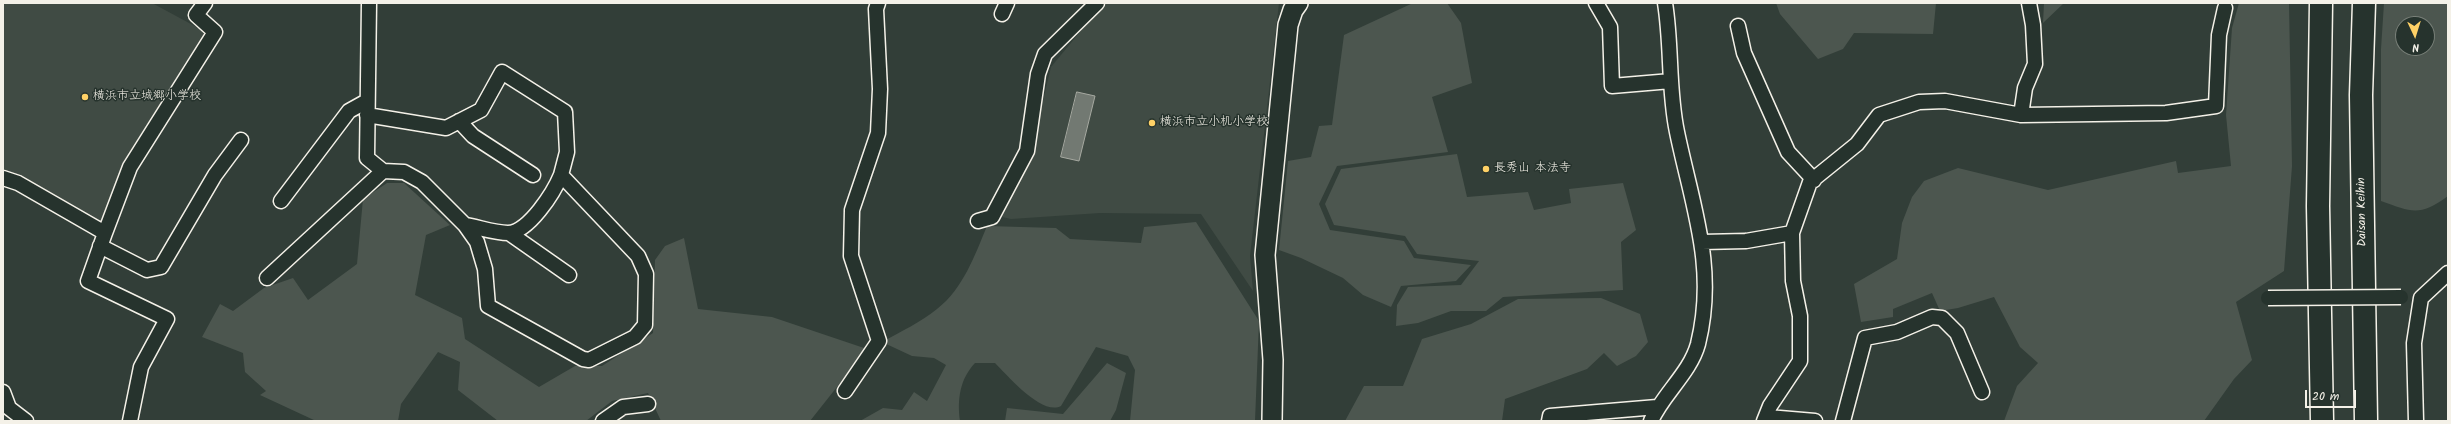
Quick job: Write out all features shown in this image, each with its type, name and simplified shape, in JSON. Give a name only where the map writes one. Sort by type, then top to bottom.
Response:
[{"type":"highway","points":[[2321,3],[2318,206],[2322,421]]},
{"type":"highway","name":"Daisan Keihin","points":[[2364,3],[2361,95],[2366,421]]},
{"type":"street","points":[[130,421],[141,367],[167,319],[88,280],[130,167],[215,32],[196,15],[206,3]]},
{"type":"street","points":[[369,3],[367,158],[383,171],[404,172],[422,182],[465,225],[477,242],[485,270],[488,306],[583,359],[589,360],[635,337],[645,325],[646,274],[638,256],[561,175]]},
{"type":"street","points":[[845,391],[879,341],[851,256],[852,210],[878,133],[880,89],[876,9],[878,3]]},
{"type":"street","points":[[978,221],[992,217],[1027,151],[1038,74],[1045,54],[1097,3]]},
{"type":"street","points":[[1272,421],[1273,360],[1265,256],[1288,25],[1293,10],[1298,3]]},
{"type":"street","points":[[1596,3],[1610,27],[1612,86],[1671,81]]},
{"type":"street","points":[[1651,421],[1657,406],[1685,369],[1697,346],[1703,318],[1704,276],[1702,242],[1696,204],[1677,132],[1671,81],[1665,3]]},
{"type":"street","points":[[2021,115],[2025,88],[2035,64],[2033,25],[2029,3]]},
{"type":"street","points":[[1815,421],[1766,419],[1770,406],[1800,361],[1800,316],[1793,281],[1792,233],[1810,182],[1857,144],[1879,115],[1919,102],[1945,101],[2021,115],[2166,113],[2216,106],[2219,35],[2225,8]]},
{"type":"street","points":[[1738,26],[1744,53],[1788,152],[1814,180]]},
{"type":"street","points":[[282,201],[349,111],[367,108],[446,128],[481,110],[502,72],[565,112],[566,152],[561,175],[555,191],[522,228],[509,233]]},
{"type":"street","points":[[459,121],[473,136],[533,175]]},
{"type":"street","points":[[3,178],[18,183],[147,270],[160,267],[215,175],[241,140]]},
{"type":"street","points":[[267,278],[383,171]]},
{"type":"street","points":[[465,225],[509,233],[569,276]]},
{"type":"street","points":[[1702,242],[1746,241],[1792,233]]},
{"type":"street","points":[[2416,421],[2414,343],[2421,298],[2448,273]]},
{"type":"street","points":[[2268,298],[2421,298]]},
{"type":"street","points":[[1843,421],[1865,338],[1897,332],[1932,317],[1942,318],[1956,333],[1982,392]]},
{"type":"street","points":[[3,392],[9,408],[26,421]]},
{"type":"street","points":[[603,421],[623,407],[648,404]]},
{"type":"street","points":[[1549,421],[1550,416],[1657,406]]},
{"type":"shaded area","name":"横浜市立城郷小学校","points":[[3,3],[152,3],[202,30],[204,37],[129,158],[104,224],[97,225],[3,170]]},
{"type":"shaded area","name":"横浜市立小机小学校","points":[[1104,3],[1279,3],[1250,256],[1253,291],[1201,214],[1100,213],[1011,219],[998,216],[1029,159],[1051,67]]},
{"type":"shaded area","points":[[1413,3],[1447,3],[1461,23],[1472,83],[1432,97],[1448,152],[1337,166],[1319,204],[1330,230],[1404,241],[1414,258],[1471,265],[1456,281],[1401,286],[1391,307],[1363,295],[1343,278],[1301,258],[1279,250],[1288,161],[1311,157],[1319,126],[1332,125],[1344,35]]},
{"type":"shaded area","points":[[1776,3],[1936,3],[1933,34],[1854,33],[1843,49],[1818,59],[1780,14]]},
{"type":"shaded area","points":[[2044,3],[2064,3],[2043,23]]},
{"type":"shaded area","points":[[2239,3],[2289,3],[2292,166],[2284,271],[2236,302],[2252,360],[2234,379],[2204,421],[2004,421],[2017,386],[2038,363],[2020,347],[1994,297],[1958,308],[1940,311],[1932,293],[1893,309],[1893,317],[1861,322],[1854,284],[1897,259],[1902,223],[1912,197],[1924,181],[1958,168],[2048,190],[2176,161],[2178,173],[2231,166],[2226,115],[2232,28]]},
{"type":"shaded area","points":[[2384,3],[2448,3],[2448,196],[2438,203],[2422,210],[2408,210],[2381,201],[2381,49]]},
{"type":"shaded area","points":[[1077,92],[1095,96],[1079,161],[1061,157]]},
{"type":"shaded area","points":[[1457,154],[1467,197],[1528,192],[1534,210],[1571,203],[1569,189],[1623,183],[1636,230],[1621,242],[1623,290],[1503,297],[1486,311],[1451,311],[1418,323],[1396,326],[1397,305],[1408,287],[1461,285],[1479,261],[1417,254],[1405,236],[1334,225],[1325,204],[1341,169]]},
{"type":"shaded area","points":[[387,183],[404,183],[450,225],[426,235],[415,295],[462,318],[465,339],[539,387],[575,366],[602,366],[653,333],[655,260],[665,246],[684,238],[698,309],[772,317],[867,349],[810,421],[661,421],[648,393],[612,401],[586,421],[498,421],[458,390],[460,362],[438,352],[401,404],[398,421],[316,421],[260,395],[266,391],[245,372],[243,353],[202,337],[220,304],[233,311],[264,288],[293,278],[308,300],[357,264],[363,199]]},
{"type":"shaded area","points":[[1196,222],[1259,321],[1255,421],[1130,421],[1135,370],[1128,356],[1096,347],[1061,406],[1053,408],[1035,400],[1017,385],[995,363],[975,363],[966,376],[959,397],[960,421],[860,421],[883,408],[902,410],[914,392],[927,401],[946,365],[934,358],[912,356],[882,342],[910,327],[937,309],[946,301],[961,282],[987,226],[1056,228],[1070,239],[1141,243],[1144,227]]},
{"type":"shaded area","points":[[1601,298],[1640,314],[1648,342],[1636,356],[1617,366],[1604,353],[1587,369],[1505,399],[1502,421],[1345,421],[1364,386],[1403,386],[1422,339],[1471,324],[1518,299]]},
{"type":"shaded area","points":[[1107,363],[1126,373],[1116,410],[1110,421],[1005,421],[1007,408],[1063,414]]},
{"type":"place","name":"横浜市立城郷小学校","points":[[85,97]]},
{"type":"place","name":"横浜市立小机小学校","points":[[1152,123]]},
{"type":"place","name":"長秀山 本法寺","points":[[1486,169]]}]
